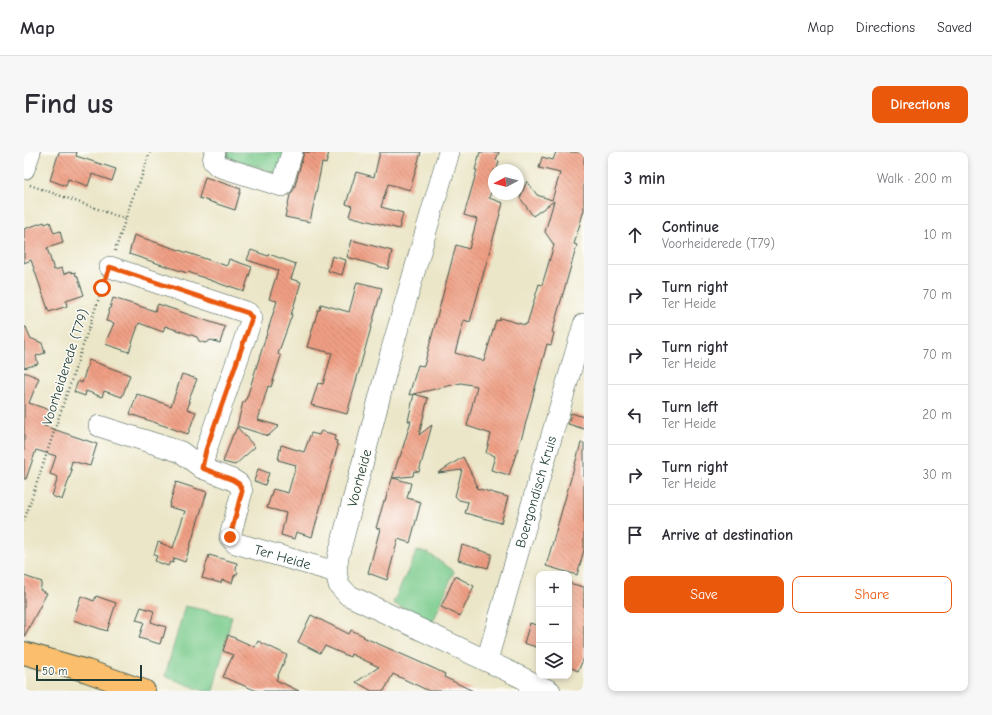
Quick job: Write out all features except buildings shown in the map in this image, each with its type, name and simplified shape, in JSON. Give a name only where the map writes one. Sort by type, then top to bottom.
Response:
[{"type":"main road","points":[[24,653],[87,671],[144,691]]},
{"type":"street","points":[[24,168],[30,152]]},
{"type":"street","points":[[215,152],[212,161],[218,166],[282,186],[292,152]]},
{"type":"street","name":"Voorheide","points":[[336,572],[338,556],[358,485],[391,352],[449,152]]},
{"type":"street","points":[[110,267],[248,313],[252,318],[206,450],[202,468]]},
{"type":"street","name":"Boergondisch Kruis","points":[[486,660],[583,329]]},
{"type":"street","name":"Ter Heide","points":[[99,426],[181,452],[202,468],[233,480],[239,484],[242,491],[230,537],[235,543],[336,572]]},
{"type":"street","points":[[336,572],[339,585],[348,595],[486,660],[537,688]]},
{"type":"path","name":"Voorheiderede (T79)","points":[[24,521],[135,190],[139,184],[150,152]]},
{"type":"path","points":[[24,182],[36,188],[126,219]]},
{"type":"green space","points":[[224,152],[288,152],[278,174],[223,156]]},
{"type":"green space","points":[[417,551],[428,553],[454,571],[433,622],[393,603]]},
{"type":"green space","points":[[185,606],[232,616],[213,691],[204,691],[165,676]]},
{"type":"route","points":[[102,288],[110,267],[248,313],[252,318],[206,450],[202,468],[233,480],[239,484],[242,491],[230,537]]}]
